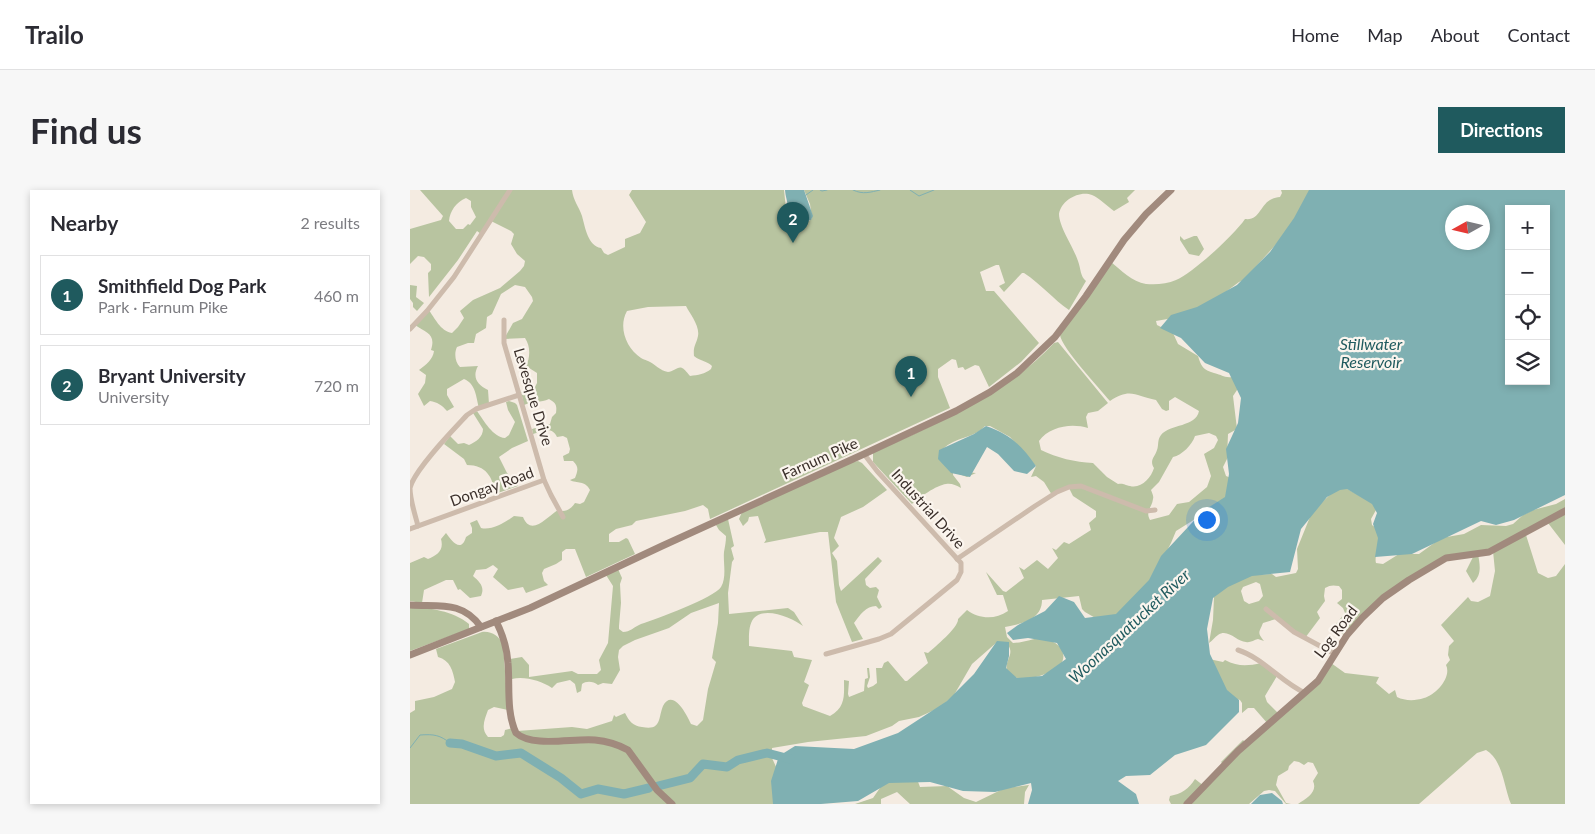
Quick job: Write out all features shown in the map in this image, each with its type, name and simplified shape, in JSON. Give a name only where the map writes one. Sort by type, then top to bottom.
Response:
[{"type":"main road","name":"Farnum Pike","points":[[410,655],[530,608],[973,402],[1017,373],[1055,337],[1134,227],[1171,190]]},
{"type":"main road","name":"Log Road","points":[[1187,804],[1238,751],[1318,681],[1335,654],[1362,618],[1384,598],[1409,580],[1446,558],[1489,552],[1565,511]]},
{"type":"main road","points":[[410,604],[444,605],[461,609],[475,618],[481,627]]},
{"type":"main road","points":[[496,621],[504,637],[510,706],[516,733],[527,740],[595,740],[622,747],[628,750],[657,790],[672,804]]},
{"type":"street","points":[[410,329],[427,311],[454,276],[510,190]]},
{"type":"street","name":"Levesque Drive","points":[[504,320],[504,343],[544,480]]},
{"type":"street","points":[[418,526],[410,499],[410,488],[424,465],[467,415],[476,409],[519,396]]},
{"type":"street","name":"Industrial Drive","points":[[826,654],[880,640],[891,634],[956,580],[961,572],[961,563],[877,471],[864,454]]},
{"type":"street","name":"Dongay Road","points":[[410,529],[544,480],[563,517]]},
{"type":"street","points":[[957,560],[1056,492],[1069,487],[1081,486],[1146,511],[1156,510]]},
{"type":"street","points":[[1266,609],[1294,632],[1335,654]]},
{"type":"street","points":[[1238,650],[1247,653],[1277,676],[1305,693]]},
{"type":"green space","points":[[420,190],[572,190],[590,240],[608,255],[625,247],[625,239],[640,233],[646,222],[629,195],[632,190],[784,190],[786,209],[784,218],[789,224],[809,221],[812,218],[810,204],[804,190],[1135,190],[1127,198],[1129,202],[1114,211],[1097,198],[1087,194],[1072,197],[1060,209],[1061,225],[1086,281],[1069,310],[1024,273],[1004,292],[999,286],[1005,283],[999,265],[980,272],[986,291],[994,291],[1039,343],[1021,362],[989,387],[979,366],[975,365],[965,370],[963,367],[958,368],[956,360],[952,359],[938,369],[938,377],[950,408],[710,519],[708,509],[703,505],[685,511],[636,521],[632,525],[616,529],[609,534],[609,542],[619,542],[626,538],[635,554],[586,577],[575,549],[566,549],[562,552],[562,560],[544,569],[542,573],[544,581],[548,585],[526,593],[523,587],[508,590],[493,577],[498,569],[493,565],[486,569],[476,570],[473,576],[481,585],[481,596],[470,598],[460,589],[458,590],[453,580],[446,580],[424,590],[422,603],[410,601],[410,563],[424,557],[428,559],[435,556],[441,549],[441,539],[446,533],[453,542],[461,545],[466,537],[472,533],[470,523],[477,520],[481,528],[485,529],[507,521],[514,516],[523,517],[526,523],[530,525],[539,524],[558,510],[565,511],[570,509],[575,503],[580,504],[584,502],[590,490],[583,483],[570,480],[575,478],[577,469],[573,461],[564,461],[563,456],[569,453],[570,449],[567,438],[563,436],[557,437],[550,430],[533,434],[532,429],[550,424],[552,417],[556,413],[556,404],[549,399],[524,405],[521,392],[534,389],[537,383],[537,373],[526,366],[529,352],[525,338],[504,339],[513,323],[522,319],[533,301],[525,287],[515,285],[501,294],[492,314],[487,317],[486,328],[476,334],[474,343],[468,343],[456,349],[456,360],[460,367],[478,366],[475,374],[478,383],[488,390],[489,404],[479,408],[473,387],[464,379],[447,389],[447,395],[454,407],[447,411],[439,404],[430,401],[424,406],[418,394],[425,383],[426,375],[419,370],[431,359],[434,351],[431,350],[432,340],[429,334],[415,325],[428,309],[444,330],[452,333],[464,318],[460,311],[473,300],[500,288],[520,271],[525,261],[517,254],[511,244],[514,234],[491,221],[481,234],[477,231],[458,260],[429,297],[428,273],[431,270],[431,264],[424,257],[418,256],[410,264],[410,229],[441,220],[443,216]],"holes":[[[466,198],[471,201],[471,207],[476,217],[470,225],[468,224],[463,229],[456,229],[449,221],[451,214],[456,204]],[[686,306],[696,324],[698,332],[694,356],[712,366],[711,369],[699,375],[690,376],[682,368],[670,372],[660,369],[636,354],[625,337],[623,324],[627,311],[648,307]]]},
{"type":"green space","points":[[1281,190],[1313,190],[1294,224],[1244,280],[1196,314],[1156,321],[1157,325],[1173,333],[1178,344],[1198,356],[1201,365],[1205,369],[1225,377],[1233,377],[1239,387],[1233,396],[1237,429],[1228,434],[1227,459],[1223,467],[1226,476],[1231,478],[1224,504],[1205,511],[1176,531],[1144,595],[1104,623],[1082,609],[1079,596],[1042,600],[1041,607],[1035,617],[1005,627],[1007,637],[1013,643],[1044,638],[1058,645],[1063,656],[1062,662],[1058,667],[1023,681],[1007,673],[1006,668],[1010,655],[1008,645],[996,643],[972,664],[954,695],[941,707],[919,717],[899,721],[892,726],[866,736],[772,748],[772,758],[777,769],[778,804],[410,804],[410,713],[415,710],[415,701],[434,697],[452,689],[455,682],[450,666],[442,658],[438,657],[436,649],[482,632],[489,632],[495,635],[503,645],[508,710],[494,707],[488,710],[484,730],[488,737],[501,737],[504,735],[505,730],[513,728],[517,731],[572,727],[587,729],[612,721],[614,715],[616,717],[625,713],[636,726],[653,727],[658,722],[663,706],[667,701],[671,700],[680,705],[691,724],[697,726],[703,720],[708,689],[716,662],[712,658],[718,623],[719,603],[691,613],[669,628],[623,646],[619,650],[618,657],[620,670],[612,684],[603,683],[598,685],[592,682],[585,682],[582,684],[581,691],[577,693],[575,684],[570,680],[557,683],[552,688],[533,680],[512,679],[510,659],[522,657],[529,665],[529,677],[572,671],[578,674],[597,674],[601,670],[599,660],[608,643],[613,586],[606,575],[618,569],[622,578],[620,584],[619,629],[623,632],[708,597],[716,592],[723,583],[726,536],[716,525],[728,519],[734,546],[731,548],[734,559],[728,593],[729,614],[788,608],[794,612],[803,626],[779,614],[765,613],[754,618],[750,628],[749,646],[792,651],[794,657],[812,660],[804,682],[809,685],[802,703],[803,706],[830,716],[839,709],[843,700],[844,680],[849,681],[849,697],[864,691],[865,679],[868,678],[867,668],[869,668],[870,677],[868,688],[877,683],[876,668],[882,668],[884,663],[888,661],[907,681],[928,663],[924,652],[928,653],[946,637],[955,627],[958,619],[967,610],[982,617],[998,616],[1008,611],[1003,595],[997,595],[986,572],[1006,592],[1024,578],[1019,567],[1024,570],[1037,560],[1048,569],[1058,558],[1052,548],[1056,550],[1064,542],[1069,544],[1091,530],[1089,523],[1096,517],[1096,511],[1073,496],[1069,488],[1052,495],[1044,482],[1036,476],[1031,477],[1036,466],[1010,437],[990,426],[985,426],[976,433],[953,442],[943,449],[965,472],[976,473],[967,477],[953,472],[961,488],[952,484],[942,485],[928,492],[912,504],[873,462],[873,453],[969,407],[1013,379],[1054,343],[1058,342],[1108,403],[1098,411],[1088,413],[1086,417],[1088,428],[1068,426],[1049,432],[1039,441],[1041,450],[1066,459],[1093,463],[1107,477],[1118,484],[1138,486],[1142,484],[1153,472],[1152,461],[1161,435],[1165,431],[1193,420],[1199,411],[1175,397],[1169,401],[1169,410],[1166,411],[1162,409],[1156,400],[1128,393],[1110,401],[1067,349],[1060,335],[1111,262],[1141,283],[1158,284],[1176,280],[1193,270],[1213,253],[1245,219],[1250,219],[1257,215],[1268,201],[1280,197]],"holes":[[[1209,433],[1216,436],[1218,440],[1214,448],[1204,454],[1211,476],[1207,487],[1189,502],[1177,504],[1169,515],[1150,520],[1148,512],[1153,498],[1151,490],[1159,482],[1173,457],[1186,449],[1192,443],[1195,436]]]},
{"type":"green space","points":[[1180,236],[1184,240],[1197,236],[1204,249],[1199,256],[1189,254],[1180,240]]},
{"type":"green space","points":[[410,285],[417,286],[416,297],[424,303],[417,311],[410,299]]},
{"type":"green space","points":[[509,401],[517,405],[528,441],[512,448],[499,457],[507,473],[516,481],[518,486],[495,494],[490,477],[484,470],[467,465],[464,459],[444,444],[450,436],[458,444],[464,443],[469,445],[479,439],[483,429],[473,413],[477,411],[493,432],[505,438],[509,435],[515,422],[508,410],[506,402]]},
{"type":"green space","points":[[858,461],[887,490],[863,507],[841,517],[834,538],[839,546],[832,553],[837,561],[841,591],[878,557],[882,561],[865,579],[866,585],[870,588],[876,587],[879,590],[877,597],[882,607],[879,609],[876,606],[872,606],[861,614],[854,623],[863,639],[852,642],[836,602],[828,532],[764,543],[766,540],[758,516],[749,517],[743,526],[739,519],[742,512]]},
{"type":"green space","points":[[1340,485],[1373,503],[1376,510],[1371,519],[1372,525],[1377,529],[1380,539],[1376,563],[1383,564],[1399,554],[1419,554],[1441,538],[1464,534],[1481,525],[1506,526],[1513,524],[1523,515],[1533,510],[1556,504],[1565,499],[1565,545],[1548,523],[1526,535],[1538,573],[1548,578],[1556,576],[1565,564],[1565,804],[1511,804],[1500,767],[1486,750],[1477,753],[1419,804],[1298,804],[1313,792],[1313,781],[1318,773],[1313,763],[1308,762],[1304,765],[1294,761],[1288,770],[1278,776],[1276,785],[1286,803],[1291,804],[1286,804],[1275,791],[1269,790],[1264,791],[1249,804],[1171,804],[1170,796],[1178,794],[1190,786],[1195,779],[1204,786],[1223,764],[1221,762],[1243,740],[1246,743],[1268,724],[1254,708],[1248,708],[1242,713],[1242,703],[1225,689],[1209,659],[1223,662],[1225,660],[1243,665],[1261,663],[1277,676],[1265,696],[1267,702],[1280,715],[1331,663],[1345,673],[1379,677],[1376,683],[1389,694],[1395,690],[1397,697],[1410,700],[1421,699],[1438,689],[1447,675],[1446,665],[1450,660],[1448,655],[1449,646],[1454,641],[1441,625],[1468,597],[1471,601],[1478,602],[1490,596],[1495,571],[1493,551],[1478,554],[1479,573],[1473,583],[1466,571],[1474,555],[1446,559],[1385,598],[1348,637],[1335,630],[1335,625],[1345,613],[1343,608],[1337,603],[1342,599],[1342,590],[1339,586],[1333,585],[1325,588],[1325,601],[1317,612],[1320,618],[1305,638],[1276,619],[1263,623],[1259,632],[1264,641],[1258,639],[1249,642],[1243,641],[1229,634],[1222,633],[1209,643],[1214,597],[1233,576],[1272,574],[1276,577],[1296,573],[1298,569],[1297,549],[1312,512]],"holes":[[[1256,582],[1260,584],[1263,596],[1259,601],[1249,604],[1244,601],[1241,591],[1243,587]]]},
{"type":"green space","points":[[410,606],[441,611],[456,616],[469,624],[469,629],[410,651]]},
{"type":"green space","points":[[917,779],[920,787],[947,786],[964,798],[976,802],[1005,788],[1029,785],[1025,792],[1024,804],[910,804],[897,792],[881,799],[881,804],[855,804],[873,798],[882,785],[887,782]]},
{"type":"water","points":[[785,190],[804,190],[813,216],[811,220],[791,224],[784,222],[780,216],[787,206]]},
{"type":"water","name":"Stillwater Reservoir","points":[[1309,190],[1565,190],[1565,495],[1514,520],[1496,525],[1481,521],[1412,554],[1375,557],[1378,538],[1373,524],[1377,513],[1372,504],[1347,489],[1340,490],[1327,497],[1301,529],[1290,572],[1252,576],[1228,587],[1213,598],[1207,629],[1210,654],[1227,690],[1239,700],[1239,712],[1206,745],[1175,755],[1150,775],[1126,776],[1118,781],[1136,794],[1139,804],[1028,804],[1032,790],[1031,783],[995,792],[963,791],[930,782],[889,783],[858,801],[821,804],[773,804],[771,781],[779,756],[795,746],[854,749],[898,733],[947,701],[974,674],[997,641],[1009,642],[1009,656],[1006,668],[1017,678],[1042,676],[1066,659],[1057,643],[1028,638],[1013,640],[1007,633],[1045,611],[1059,596],[1074,602],[1085,618],[1116,614],[1149,580],[1161,556],[1203,511],[1225,497],[1229,474],[1226,449],[1238,423],[1241,398],[1229,373],[1205,363],[1181,338],[1160,328],[1171,315],[1197,307],[1237,285],[1270,252],[1294,218]]},
{"type":"water","points":[[986,426],[1009,437],[1026,452],[1036,466],[1027,474],[1014,471],[998,454],[987,447],[970,477],[951,473],[938,459],[939,450],[974,434]]},
{"type":"water","points":[[1272,793],[1283,804],[1251,804],[1260,795]]},
{"type":"waterway","points":[[806,195],[813,190]]},
{"type":"waterway","points":[[820,190],[827,190]]},
{"type":"waterway","points":[[853,190],[864,193],[880,190]]},
{"type":"waterway","points":[[910,190],[919,196],[934,190]]},
{"type":"waterway","points":[[410,748],[420,735],[436,736],[450,743]]},
{"type":"waterway","name":"Woonasquatucket River","points":[[450,743],[462,744],[496,756],[521,753],[561,778],[581,794],[598,789],[624,794],[649,788]]},
{"type":"waterway","name":"Woonasquatucket River","points":[[658,786],[690,778],[703,764],[727,767],[738,760],[767,753],[790,759]]},
{"type":"place","name":"Bryant University","points":[[793,243]]},
{"type":"place","name":"Smithfield Dog Park","points":[[911,397]]}]
